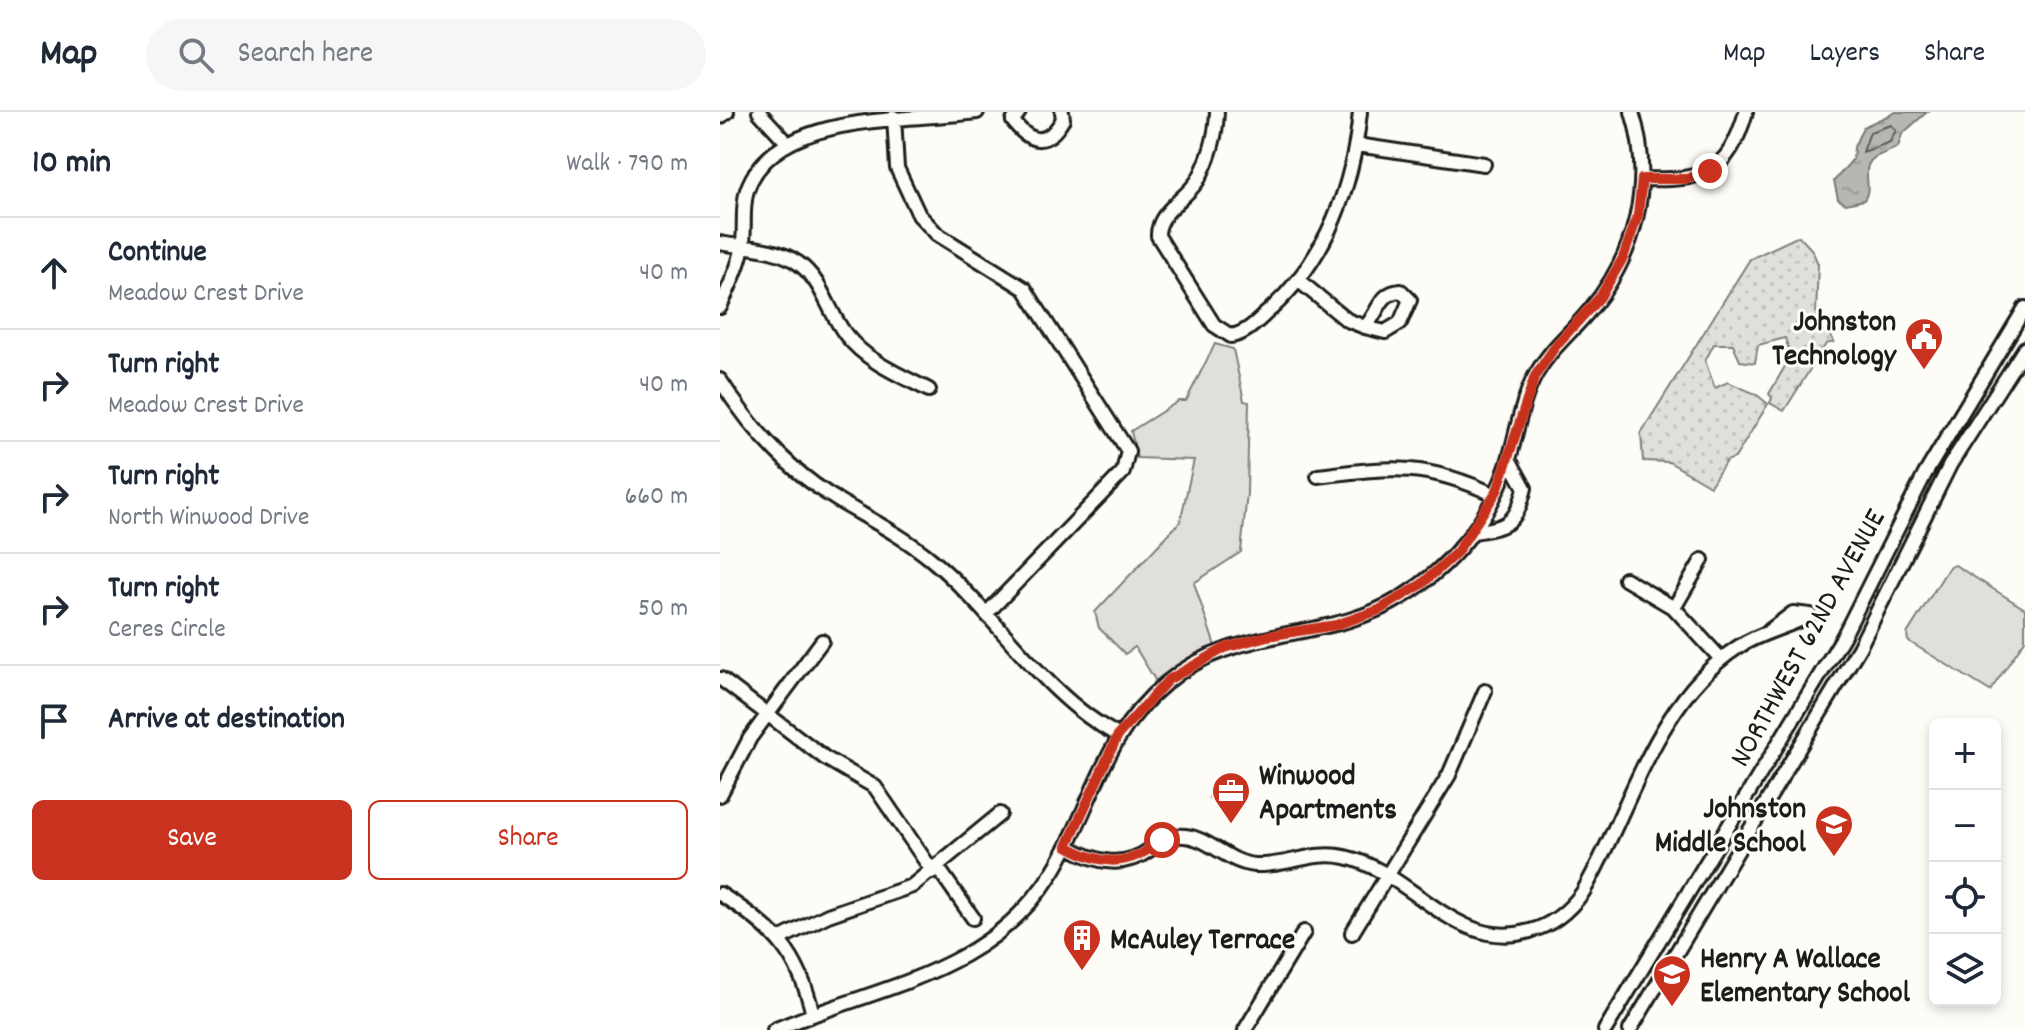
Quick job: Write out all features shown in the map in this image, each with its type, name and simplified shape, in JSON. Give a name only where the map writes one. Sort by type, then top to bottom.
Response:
[{"type":"street","points":[[720,117],[727,112]]},
{"type":"street","points":[[759,112],[783,138]]},
{"type":"street","points":[[720,307],[742,246],[742,213],[749,183],[764,156],[783,138],[799,128],[826,120],[977,112]]},
{"type":"street","points":[[1019,112],[1013,121],[1024,136],[1036,140],[1056,132],[1063,119],[1062,112]]},
{"type":"street","points":[[1217,112],[1209,157],[1188,193],[1161,219],[1158,236],[1214,325],[1228,335],[1242,334],[1298,280],[1339,209],[1357,145],[1360,112]]},
{"type":"street","points":[[774,1030],[946,967],[980,948],[1028,905],[1056,867],[1118,735],[1152,695],[1203,658],[1245,641],[1336,625],[1379,610],[1422,584],[1473,532],[1495,495],[1509,459],[1520,412],[1535,376],[1557,344],[1600,297],[1623,258],[1638,215],[1642,179],[1639,133],[1632,112]]},
{"type":"street","points":[[1642,179],[1687,179],[1710,171],[1735,146],[1746,112]]},
{"type":"street","points":[[894,117],[897,168],[919,215],[937,234],[1025,289],[1128,451],[1123,472],[987,613]]},
{"type":"street","points":[[1357,145],[1484,164]]},
{"type":"street","points":[[720,243],[780,253],[797,262],[819,284],[847,338],[884,367],[929,390]]},
{"type":"street","points":[[1298,280],[1347,320],[1365,327]]},
{"type":"street","name":"NORTHWEST 62ND AVENUE","points":[[1605,1030],[1843,637],[1925,474],[2025,308]]},
{"type":"street","name":"NORTHWEST 62ND AVENUE","points":[[1630,1030],[1859,648],[1950,465],[2025,348]]},
{"type":"street","points":[[720,380],[759,436],[782,460],[839,502],[907,540],[987,613],[1072,703],[1118,735]]},
{"type":"street","points":[[1473,532],[1502,528],[1519,513],[1525,488],[1509,459]]},
{"type":"street","points":[[1318,476],[1414,468],[1454,477],[1495,495]]},
{"type":"street","points":[[1674,608],[1702,560]]},
{"type":"street","points":[[1625,579],[1674,608],[1721,659]]},
{"type":"street","points":[[1067,846],[1099,861],[1117,863],[1135,859],[1162,840],[1191,836],[1223,855],[1253,865],[1336,855],[1358,860],[1389,874],[1449,918],[1476,931],[1522,934],[1551,923],[1574,904],[1588,883],[1678,706],[1721,659],[1769,631]]},
{"type":"street","points":[[720,795],[768,715],[822,641]]},
{"type":"street","points":[[721,679],[825,758],[875,787],[973,918]]},
{"type":"street","points":[[1352,933],[1449,775],[1485,691]]},
{"type":"street","points":[[779,939],[828,915],[895,894],[936,870],[1000,814]]},
{"type":"street","points":[[720,894],[767,926],[779,939],[794,959],[807,986],[813,1015]]},
{"type":"street","points":[[1245,1030],[1304,932]]},
{"type":"shaded area","points":[[1799,236],[1812,250],[1818,264],[1816,314],[1834,342],[1826,344],[1784,411],[1770,403],[1772,398],[1769,394],[1791,356],[1785,338],[1758,345],[1755,363],[1740,361],[1733,344],[1714,344],[1705,361],[1715,388],[1728,382],[1756,394],[1768,404],[1735,458],[1726,461],[1710,486],[1669,462],[1643,461],[1641,433],[1750,259]]},
{"type":"shaded area","points":[[1215,344],[1233,349],[1244,401],[1249,402],[1247,493],[1241,552],[1194,583],[1215,646],[1183,663],[1157,683],[1135,647],[1125,654],[1099,628],[1095,612],[1180,522],[1194,460],[1137,458],[1131,431],[1179,401],[1186,401]]},
{"type":"shaded area","points":[[1955,565],[2025,609],[2025,640],[1990,691],[1908,641],[1907,634],[1949,567]]},
{"type":"water","points":[[1896,112],[1927,112],[1902,134],[1898,147],[1870,162],[1864,200],[1846,204],[1838,199],[1834,181],[1853,159],[1854,147],[1863,127]]},
{"type":"water","points":[[1215,789],[1243,794],[1241,807],[1217,803],[1209,798]]},
{"type":"place","name":"Johnston Technology","points":[[1924,371]]},
{"type":"place","name":"Winwood Apartments","points":[[1231,825]]},
{"type":"place","name":"Johnston Middle School","points":[[1834,858]]},
{"type":"place","name":"McAuley Terrace","points":[[1082,972]]},
{"type":"place","name":"Henry A Wallace Elementary School","points":[[1672,1008]]},
{"type":"route","points":[[1162,840],[1135,859],[1117,863],[1087,857],[1067,846],[1083,805],[1118,735],[1132,717],[1168,680],[1203,658],[1245,641],[1358,619],[1400,598],[1440,569],[1473,532],[1497,491],[1507,467],[1520,412],[1535,376],[1557,344],[1586,315],[1613,279],[1632,237],[1642,179],[1687,179],[1710,171]]}]
